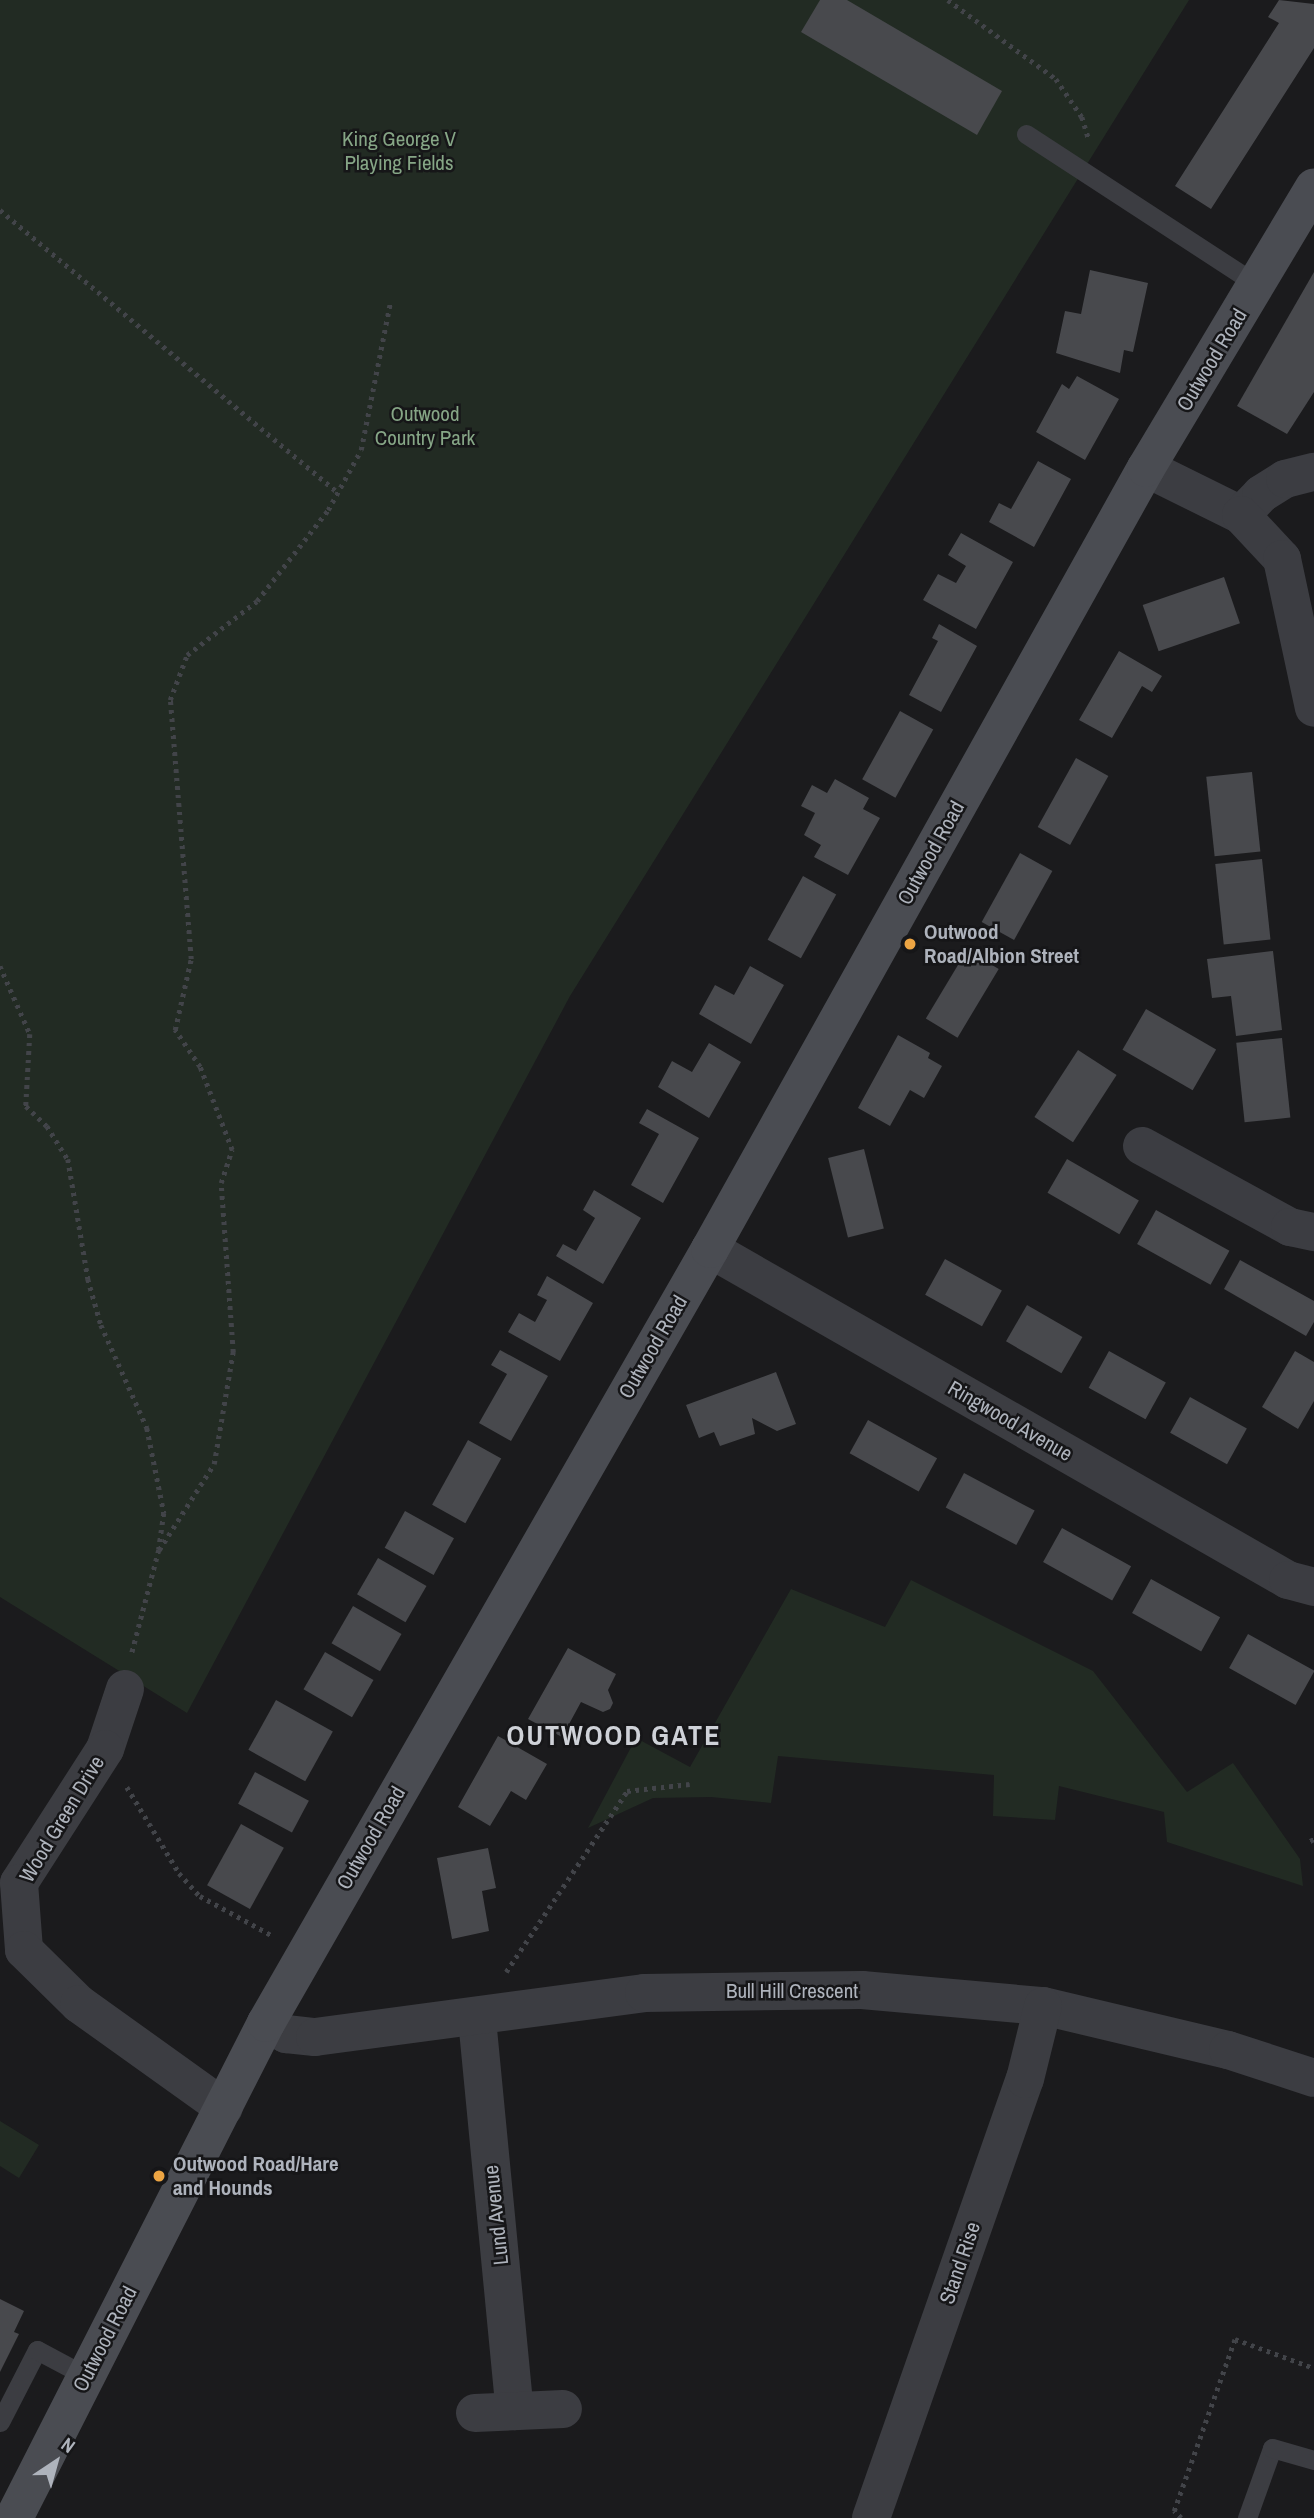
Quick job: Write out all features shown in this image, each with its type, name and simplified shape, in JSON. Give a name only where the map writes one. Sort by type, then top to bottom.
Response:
[{"type":"street","name":"Outwood Road","points":[[14,2518],[266,2023],[305,1953],[710,1249],[1146,468],[1258,285],[1314,187]]},
{"type":"street","points":[[1146,468],[1241,515],[1282,559],[1314,708]]},
{"type":"street","points":[[1241,515],[1261,494],[1285,479],[1314,472]]},
{"type":"street","points":[[1142,1146],[1290,1227],[1314,1232]]},
{"type":"street","name":"Ringwood Avenue","points":[[710,1249],[1288,1580],[1314,1587]]},
{"type":"street","name":"Wood Green Drive","points":[[125,1689],[105,1749],[19,1883],[24,1950],[79,2004],[224,2108]]},
{"type":"street","name":"Bull Hill Crescent","points":[[266,2023],[286,2034],[315,2037],[490,2016],[644,1993],[862,1990],[1043,2007],[1228,2050],[1314,2078]]},
{"type":"street","name":"Stand Rise","points":[[871,2518],[1024,2079],[1043,2007]]},
{"type":"street","name":"Lund Avenue","points":[[490,2016],[515,2411]]},
{"type":"street","points":[[475,2413],[564,2409]]},
{"type":"lane","points":[[1026,134],[1258,285]]},
{"type":"lane","points":[[0,2422],[37,2350],[86,2376]]},
{"type":"lane","points":[[1247,2518],[1272,2448],[1314,2460]]},
{"type":"path","points":[[948,0],[1056,79],[1070,96],[1091,139],[1074,165]]},
{"type":"path","points":[[0,210],[337,492]]},
{"type":"path","points":[[159,1550],[214,1464],[233,1352],[221,1183],[232,1150],[200,1067],[174,1030],[191,959],[170,700],[187,655],[257,601],[337,492],[361,450],[390,304]]},
{"type":"path","points":[[0,966],[30,1034],[26,1106],[47,1126],[68,1159],[101,1325],[147,1428],[164,1513],[159,1550],[138,1637],[126,1666],[130,1678],[125,1689]]},
{"type":"path","points":[[105,1749],[179,1873],[200,1896],[305,1953]]},
{"type":"path","points":[[490,2016],[500,1980],[627,1791],[690,1784]]},
{"type":"path","points":[[1181,2518],[1174,2511],[1235,2339],[1314,2368]]},
{"type":"green space","name":"Outwood Country Park","points":[[0,0],[1189,0],[570,996],[187,1713],[0,1597]]},
{"type":"green space","points":[[911,1580],[1093,1671],[1187,1792],[1233,1763],[1300,1859],[1303,1886],[1167,1842],[1164,1812],[1059,1786],[1055,1820],[993,1816],[994,1775],[778,1756],[771,1803],[711,1797],[653,1798],[588,1828],[636,1738],[690,1767],[791,1589],[885,1627]]},
{"type":"green space","points":[[0,2121],[39,2145],[19,2178],[0,2166]]},
{"type":"building","points":[[820,0],[847,0],[1002,91],[977,135],[801,32]]},
{"type":"building","points":[[1279,0],[1314,4],[1314,48],[1211,209],[1175,186],[1279,23],[1268,17]]},
{"type":"building","points":[[1090,270],[1148,283],[1133,352],[1124,350],[1120,373],[1056,353],[1065,311],[1081,314]]},
{"type":"building","points":[[1314,272],[1314,392],[1287,434],[1237,406]]},
{"type":"building","points":[[1077,376],[1119,399],[1085,460],[1036,432],[1062,384],[1069,389]]},
{"type":"building","points":[[1038,461],[1071,479],[1034,547],[989,522],[999,503],[1011,509]]},
{"type":"building","points":[[961,533],[1013,562],[976,629],[923,600],[938,574],[956,583],[966,566],[948,555]]},
{"type":"building","points":[[1224,577],[1240,623],[1159,651],[1143,605]]},
{"type":"building","points":[[939,624],[977,646],[941,712],[909,695],[938,641],[932,638]]},
{"type":"building","points":[[1119,651],[1162,676],[1152,692],[1142,686],[1112,738],[1079,720]]},
{"type":"building","points":[[900,711],[933,729],[895,798],[862,779]]},
{"type":"building","points":[[1076,758],[1108,776],[1070,845],[1038,827]]},
{"type":"building","points":[[1252,772],[1260,852],[1215,856],[1206,777]]},
{"type":"building","points":[[835,779],[869,798],[863,809],[880,818],[848,875],[814,857],[821,845],[804,835],[815,813],[801,806],[812,785],[827,793]]},
{"type":"building","points":[[1020,853],[1052,871],[1014,940],[982,922]]},
{"type":"building","points":[[1262,859],[1270,940],[1224,944],[1215,864]]},
{"type":"building","points":[[803,876],[836,894],[801,958],[768,940]]},
{"type":"building","points":[[967,950],[999,969],[958,1038],[926,1019]]},
{"type":"building","points":[[1273,951],[1282,1030],[1236,1036],[1231,996],[1212,998],[1207,959]]},
{"type":"building","points":[[750,966],[784,985],[751,1044],[699,1014],[715,985],[734,995]]},
{"type":"building","points":[[1146,1009],[1216,1050],[1193,1090],[1122,1050]]},
{"type":"building","points":[[898,1035],[930,1053],[928,1058],[942,1066],[924,1098],[910,1090],[890,1126],[858,1108]]},
{"type":"building","points":[[1282,1038],[1290,1118],[1245,1122],[1236,1043]]},
{"type":"building","points":[[709,1043],[741,1062],[709,1118],[658,1087],[672,1061],[692,1072]]},
{"type":"building","points":[[1078,1050],[1117,1075],[1073,1142],[1034,1117]]},
{"type":"building","points":[[647,1109],[699,1138],[663,1203],[631,1185],[659,1134],[639,1123]]},
{"type":"building","points":[[864,1149],[884,1229],[848,1238],[828,1158]]},
{"type":"building","points":[[1067,1159],[1139,1200],[1119,1234],[1048,1193]]},
{"type":"building","points":[[594,1190],[641,1218],[603,1284],[556,1256],[563,1244],[576,1251],[595,1218],[583,1210]]},
{"type":"building","points":[[1156,1210],[1229,1251],[1211,1285],[1137,1244]]},
{"type":"building","points":[[945,1259],[1002,1291],[982,1326],[925,1295]]},
{"type":"building","points":[[1240,1260],[1314,1301],[1314,1322],[1306,1336],[1224,1289]]},
{"type":"building","points":[[547,1276],[593,1303],[560,1361],[508,1332],[519,1313],[535,1322],[547,1300],[537,1295]]},
{"type":"building","points":[[1027,1305],[1082,1337],[1061,1373],[1006,1341]]},
{"type":"building","points":[[500,1350],[548,1376],[511,1441],[479,1423],[507,1374],[491,1365]]},
{"type":"building","points":[[1109,1351],[1166,1383],[1145,1419],[1089,1388]]},
{"type":"building","points":[[1295,1351],[1314,1362],[1314,1401],[1298,1429],[1262,1407]]},
{"type":"building","points":[[776,1372],[796,1424],[777,1431],[752,1418],[755,1434],[720,1446],[714,1432],[699,1438],[686,1405]]},
{"type":"building","points":[[1190,1397],[1247,1429],[1227,1464],[1170,1433]]},
{"type":"building","points":[[868,1420],[937,1458],[919,1492],[850,1453]]},
{"type":"building","points":[[468,1440],[501,1458],[465,1523],[432,1505]]},
{"type":"building","points":[[964,1473],[1035,1511],[1016,1545],[946,1507]]},
{"type":"building","points":[[405,1511],[454,1538],[434,1575],[385,1548]]},
{"type":"building","points":[[1062,1528],[1131,1566],[1112,1600],[1043,1562]]},
{"type":"building","points":[[378,1558],[426,1586],[405,1622],[357,1594]]},
{"type":"building","points":[[1151,1579],[1220,1617],[1201,1651],[1132,1613]]},
{"type":"building","points":[[353,1606],[401,1634],[380,1671],[332,1643]]},
{"type":"building","points":[[1248,1634],[1314,1671],[1296,1705],[1229,1668]]},
{"type":"building","points":[[568,1648],[616,1674],[608,1690],[613,1703],[610,1709],[603,1712],[581,1702],[562,1737],[528,1719]]},
{"type":"building","points":[[325,1652],[373,1680],[352,1717],[304,1689]]},
{"type":"building","points":[[276,1700],[333,1732],[305,1781],[248,1750]]},
{"type":"building","points":[[498,1736],[547,1764],[526,1800],[511,1791],[490,1826],[458,1807]]},
{"type":"building","points":[[255,1772],[309,1801],[292,1832],[238,1804]]},
{"type":"building","points":[[241,1824],[284,1848],[250,1909],[207,1885]]},
{"type":"building","points":[[488,1848],[496,1888],[482,1891],[489,1931],[452,1939],[437,1858]]},
{"type":"building","points":[[0,2299],[24,2311],[14,2332],[19,2334],[0,2372]]},
{"type":"place","name":"Outwood Road/Albion Street","points":[[910,944]]},
{"type":"place","name":"Outwood Road/Hare and Hounds","points":[[159,2176]]},
{"type":"district","name":"OUTWOOD GATE","points":[[614,1735]]},
{"type":"park label","name":"King George V Playing Fields","points":[[399,151]]}]
